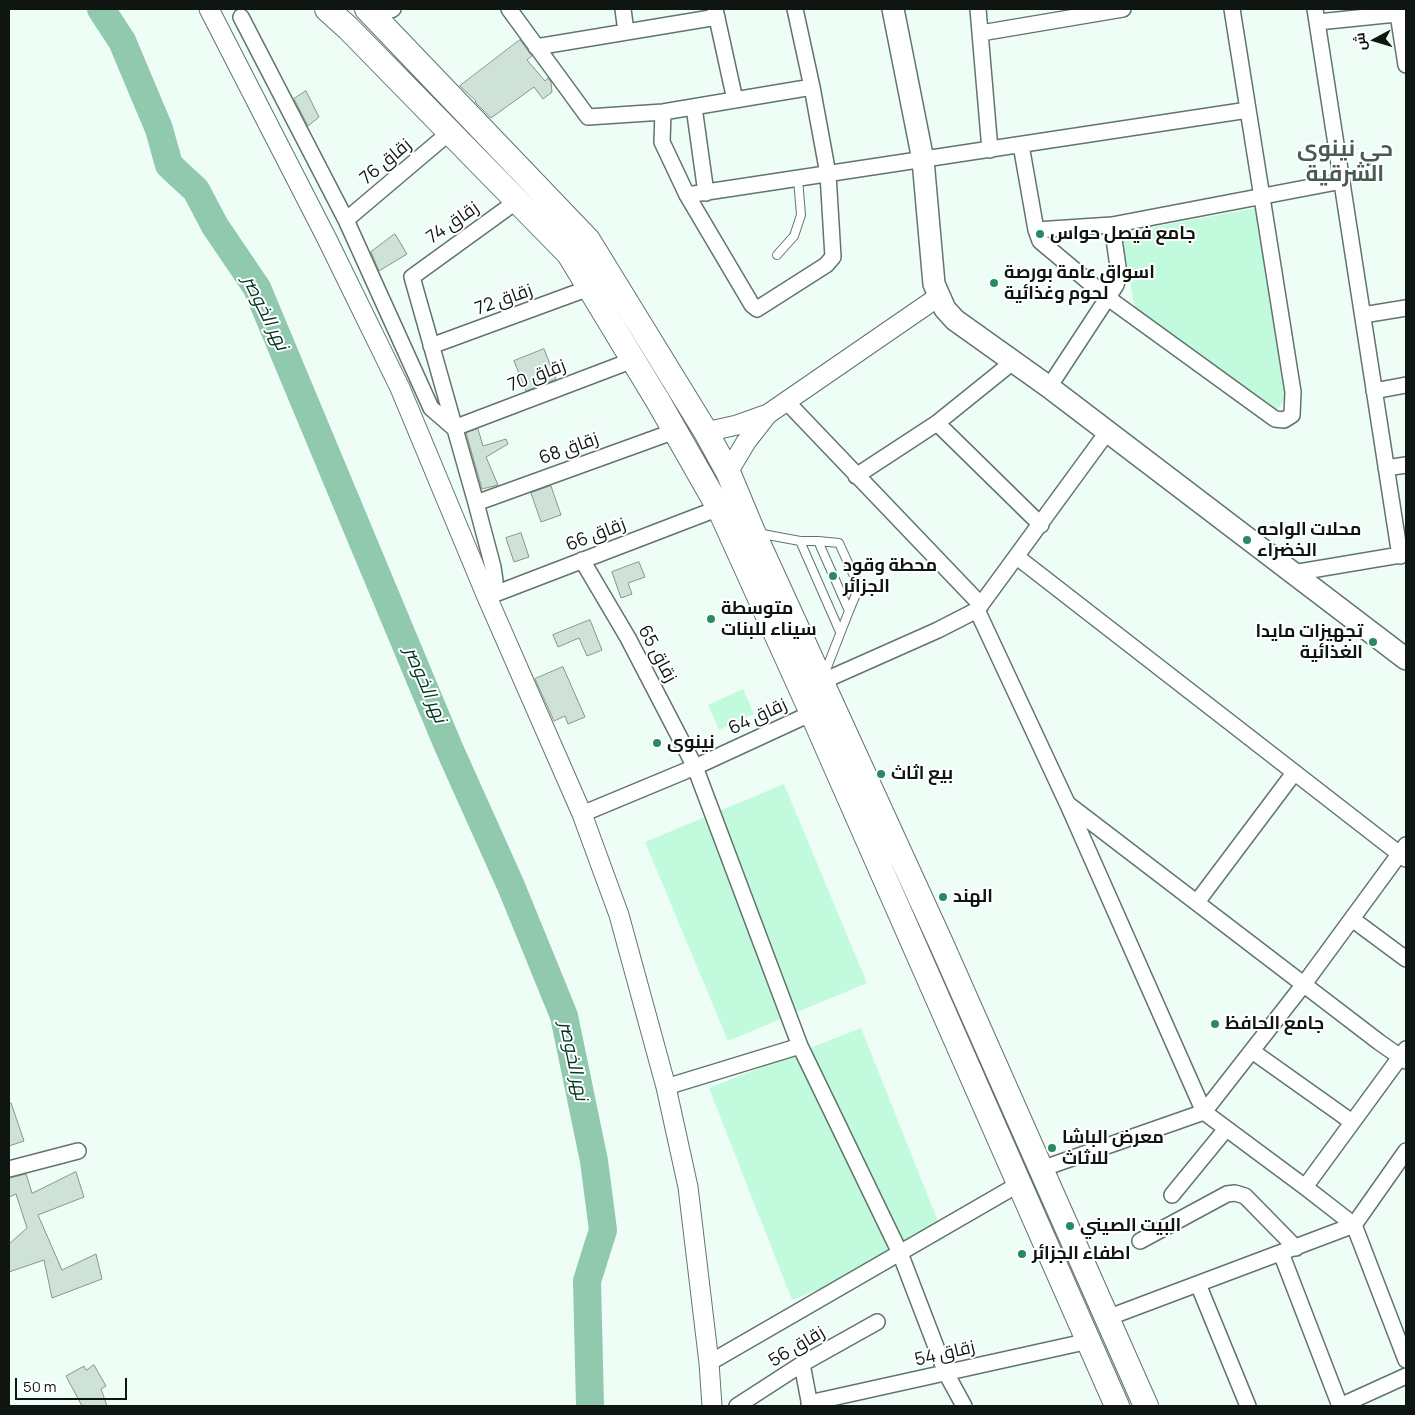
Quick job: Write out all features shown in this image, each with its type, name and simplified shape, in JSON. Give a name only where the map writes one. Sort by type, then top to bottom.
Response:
[{"type":"main road","points":[[327,9],[348,28],[569,254],[719,508],[812,713],[1117,1406]]},
{"type":"main road","points":[[894,9],[923,160],[934,284],[945,309],[955,320],[1014,360],[1406,659]]},
{"type":"main road","points":[[378,11],[588,240],[706,432],[728,472],[753,532],[941,943],[1146,1406]]},
{"type":"main road","points":[[1379,638],[1406,640]]},
{"type":"street","points":[[209,9],[326,236],[400,388],[487,597],[582,814],[619,915],[666,1087],[688,1187],[709,1363],[712,1406]]},
{"type":"street","points":[[509,9],[588,117],[663,112],[812,87]]},
{"type":"street","points":[[623,9],[626,32]]},
{"type":"street","points":[[663,112],[662,142],[687,195],[752,305],[757,309],[826,265],[834,257],[828,174],[795,9]]},
{"type":"street","points":[[978,9],[990,150]]},
{"type":"street","points":[[981,33],[1123,9]]},
{"type":"street","points":[[1021,145],[1036,230],[1040,242],[1108,298],[1275,419],[1284,420],[1292,415],[1293,392],[1232,9]]},
{"type":"street","points":[[536,47],[626,32],[716,13],[735,100]]},
{"type":"street","points":[[1293,573],[1403,555],[1386,468],[1317,16],[1402,13],[1406,65]]},
{"type":"street","points":[[241,17],[346,220],[431,408],[454,428]]},
{"type":"street","points":[[694,106],[706,192]]},
{"type":"street","points":[[687,195],[1248,110]]},
{"type":"street","name":"زقاق 76","points":[[346,220],[450,132]]},
{"type":"street","points":[[1036,230],[1112,225],[1342,181]]},
{"type":"street","name":"زقاق 74","points":[[431,346],[412,276],[517,201]]},
{"type":"street","points":[[1049,387],[1116,285],[1119,274],[1112,225]]},
{"type":"street","name":"زقاق 72","points":[[431,346],[589,288]]},
{"type":"street","points":[[728,472],[746,442],[768,414],[938,296]]},
{"type":"street","points":[[1363,315],[1406,308]]},
{"type":"street","points":[[431,346],[476,503],[495,581],[487,597]]},
{"type":"street","name":"زقاق 70","points":[[454,428],[633,360]]},
{"type":"street","points":[[856,476],[937,423],[1014,360]]},
{"type":"street","points":[[1374,391],[1406,385]]},
{"type":"street","points":[[786,401],[979,608],[1204,1112],[1306,1187],[1354,1226],[1402,1339],[1406,1360]]},
{"type":"street","points":[[706,432],[737,425],[768,414]]},
{"type":"street","points":[[937,423],[1041,525]]},
{"type":"street","name":"زقاق 68","points":[[476,503],[675,431]]},
{"type":"street","points":[[821,682],[938,630],[979,608],[1108,431]]},
{"type":"street","points":[[1386,468],[1406,465]]},
{"type":"street","name":"زقاق 66","points":[[487,597],[719,508]]},
{"type":"street","points":[[1017,557],[1294,773],[1404,852],[1204,1112],[1041,1169]]},
{"type":"street","name":"زقاق 65","points":[[582,560],[628,638],[695,767],[800,1046],[900,1253],[946,1373],[964,1406]]},
{"type":"street","name":"زقاق 64","points":[[582,814],[695,767],[812,713]]},
{"type":"street","points":[[1197,902],[1294,773]]},
{"type":"street","points":[[1068,804],[1379,1042],[1404,1055],[1352,1122],[1306,1187]]},
{"type":"street","points":[[1352,919],[1406,959]]},
{"type":"street","points":[[666,1087],[800,1046]]},
{"type":"street","points":[[1252,1051],[1352,1122]]},
{"type":"street","points":[[1172,1195],[1226,1129]]},
{"type":"street","points":[[9,1169],[78,1151]]},
{"type":"street","points":[[1107,1318],[1354,1226],[1406,1151]]},
{"type":"street","points":[[709,1363],[1020,1184]]},
{"type":"street","points":[[1140,1241],[1227,1194],[1235,1194],[1245,1196],[1296,1248]]},
{"type":"street","points":[[1281,1253],[1340,1406],[1406,1376]]},
{"type":"street","points":[[1198,1284],[1248,1406]]},
{"type":"street","name":"زقاق 56","points":[[737,1406],[802,1364],[878,1322]]},
{"type":"street","name":"زقاق 54","points":[[809,1405],[1089,1341]]},
{"type":"street","points":[[802,1364],[809,1405]]},
{"type":"lane","points":[[777,255],[794,236],[801,215],[798,179]]},
{"type":"lane","points":[[753,532],[800,541],[839,542],[859,587],[821,682]]},
{"type":"lane","points":[[800,541],[840,632]]},
{"type":"lane","points":[[818,541],[848,611]]},
{"type":"green space","points":[[1256,208],[1287,393],[1276,411],[1135,309],[1121,233]]},
{"type":"green space","points":[[743,689],[754,714],[719,730],[708,705]]},
{"type":"green space","points":[[784,784],[867,983],[728,1041],[645,842]]},
{"type":"green space","points":[[861,1028],[945,1239],[792,1300],[709,1088]]},
{"type":"building","points":[[520,40],[532,56],[527,60],[545,81],[548,78],[551,82],[552,92],[543,99],[534,87],[491,118],[460,86]]},
{"type":"building","points":[[306,91],[319,117],[308,126],[294,99]]},
{"type":"building","points":[[395,234],[407,254],[379,271],[371,252]]},
{"type":"building","points":[[544,349],[556,379],[526,391],[514,361]]},
{"type":"building","points":[[478,429],[483,446],[506,439],[508,444],[486,457],[498,485],[482,489],[466,433]]},
{"type":"building","points":[[551,486],[561,515],[541,522],[531,493]]},
{"type":"building","points":[[521,533],[529,557],[514,562],[506,538]]},
{"type":"building","points":[[639,562],[645,577],[628,583],[632,594],[621,598],[612,572]]},
{"type":"building","points":[[590,620],[602,650],[587,656],[579,638],[558,647],[553,635]]},
{"type":"building","points":[[563,667],[585,717],[568,724],[565,716],[554,721],[535,679]]},
{"type":"building","points":[[9,1103],[11,1103],[24,1141],[9,1146]]},
{"type":"building","points":[[76,1172],[84,1197],[38,1215],[62,1270],[96,1254],[102,1279],[52,1298],[44,1260],[9,1272],[9,1244],[27,1228],[16,1194],[9,1197],[9,1178],[26,1174],[32,1193]]},
{"type":"building","points":[[94,1365],[106,1386],[101,1389],[107,1406],[82,1406],[66,1376],[84,1366],[86,1370]]},
{"type":"waterway","name":"نهر الخوصر","points":[[101,9],[122,41],[159,129],[169,165],[196,190],[215,226],[257,288],[449,748],[511,886],[564,1016],[594,1161],[603,1230],[587,1281],[590,1406]]},
{"type":"place","name":"جامع فيصل حواس","points":[[1040,234]]},
{"type":"place","name":"اسواق عامة بورصة لحوم وغذائية","points":[[994,283]]},
{"type":"place","name":"محلات الواحه الخضراء","points":[[1247,540]]},
{"type":"place","name":"محطة وقود الجزائر","points":[[833,576]]},
{"type":"place","name":"متوسطة سيناء للبنات","points":[[711,619]]},
{"type":"place","name":"تجهيزات مايدا الغذائية","points":[[1373,642]]},
{"type":"place","name":"نينوى","points":[[657,743]]},
{"type":"place","name":"بيع اثاث","points":[[881,774]]},
{"type":"place","name":"الهند","points":[[943,897]]},
{"type":"place","name":"جامع الحافظ","points":[[1215,1024]]},
{"type":"place","name":"معرض الباشا للاثاث","points":[[1052,1148]]},
{"type":"place","name":"البيت الصيني","points":[[1070,1226]]},
{"type":"place","name":"اطفاء الجزائر","points":[[1022,1254]]},
{"type":"district","name":"حي نينوى الشرقية","points":[[1345,162]]}]
